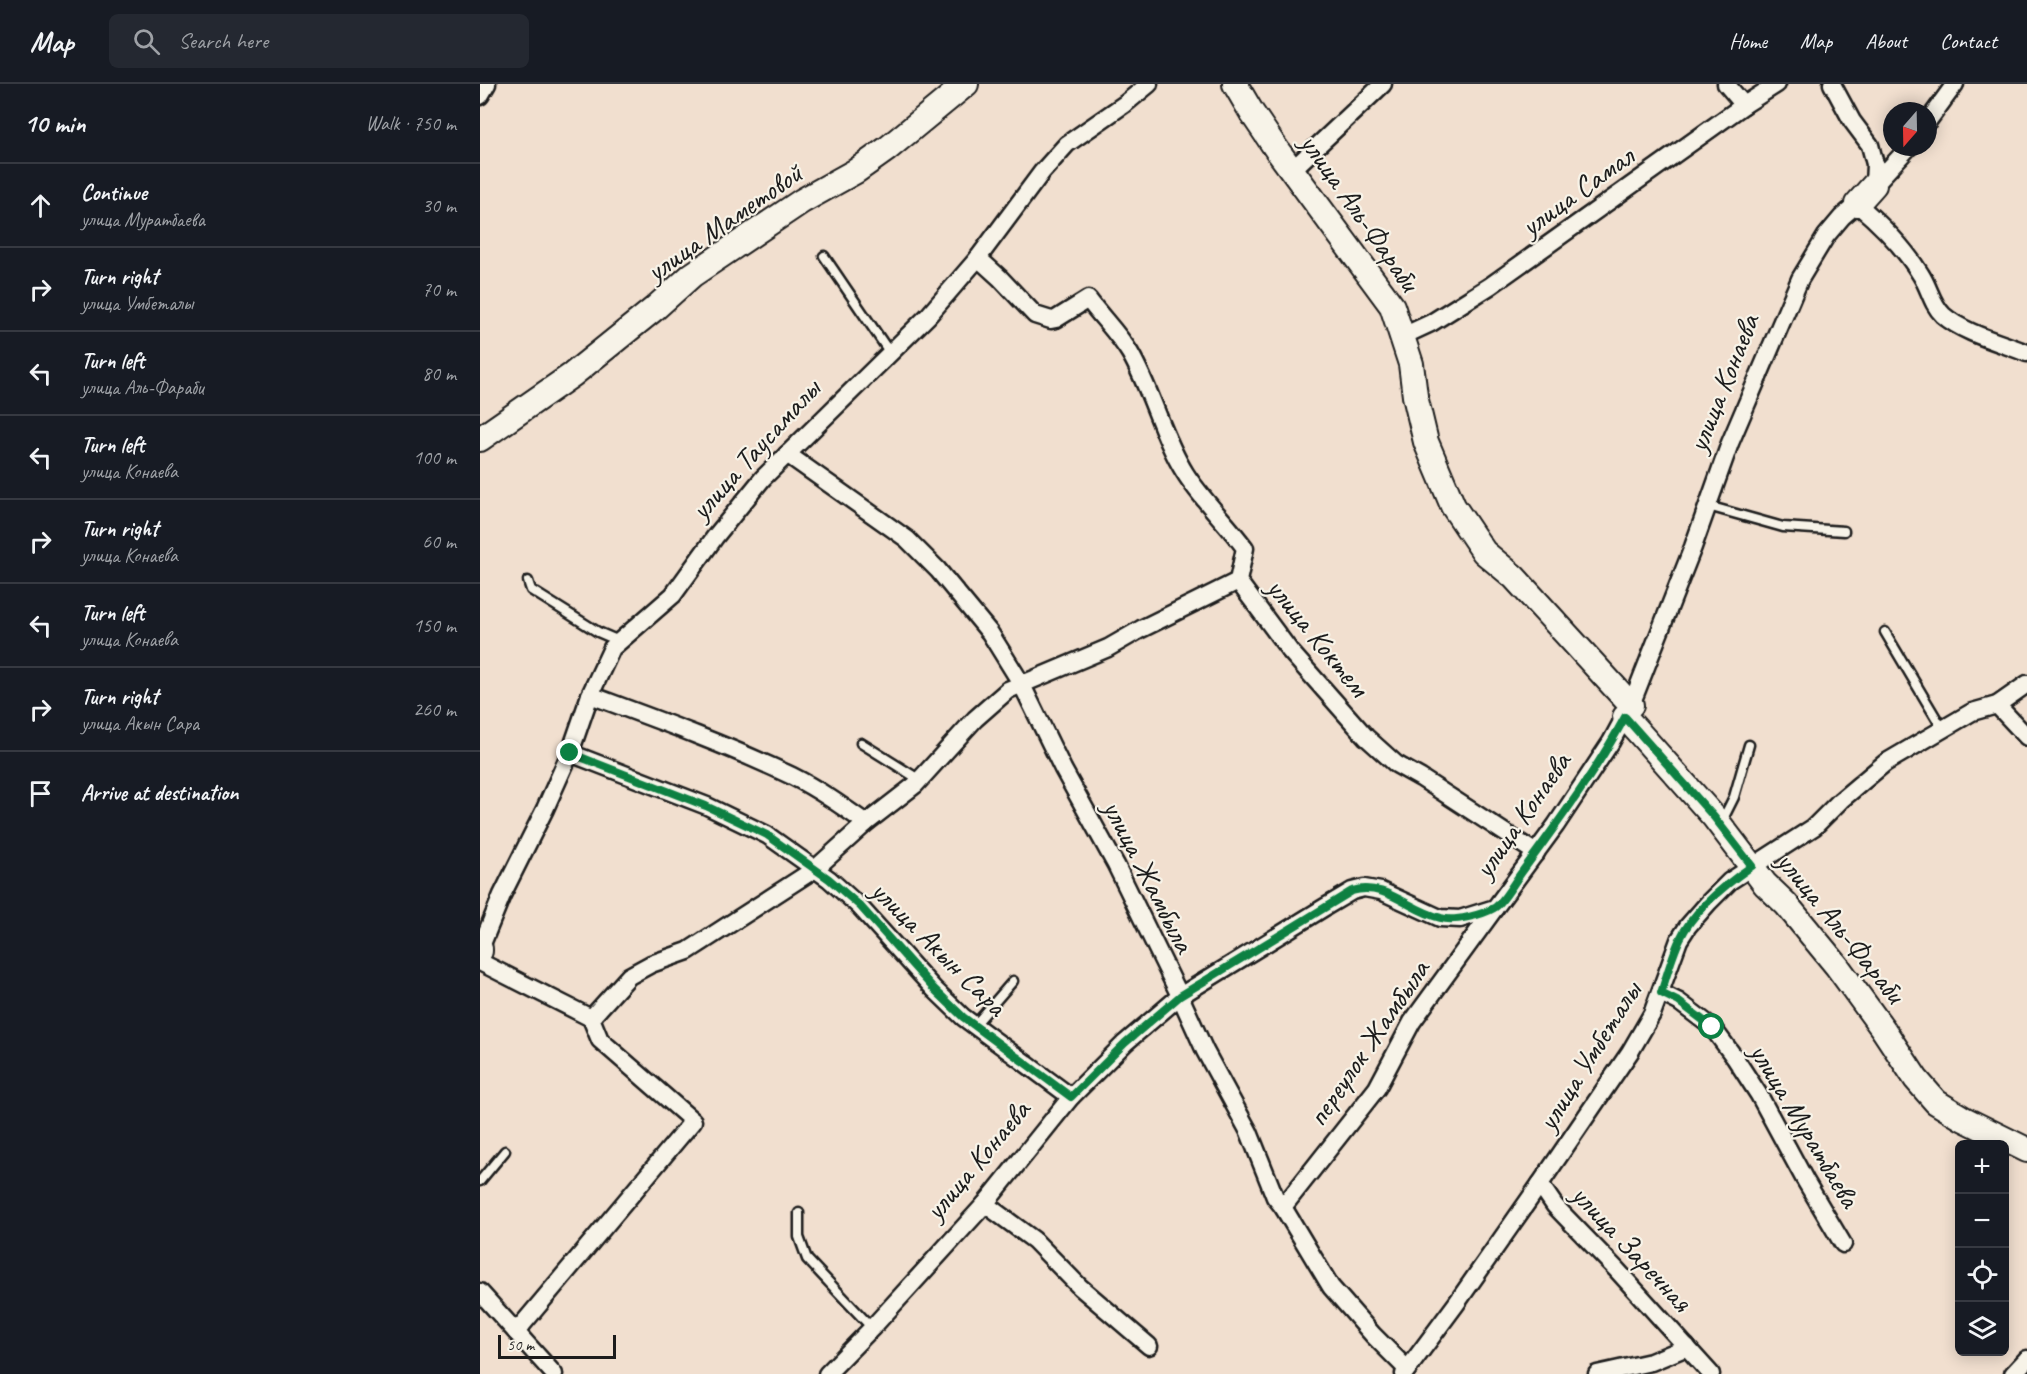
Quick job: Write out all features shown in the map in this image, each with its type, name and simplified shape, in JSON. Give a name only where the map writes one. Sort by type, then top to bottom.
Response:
[{"type":"street","points":[[480,96],[487,84]]},
{"type":"street","name":"улица Маметовой","points":[[480,439],[588,363],[692,276],[802,201],[856,171],[887,149],[966,84]]},
{"type":"street","name":"улица Таусамалы","points":[[480,950],[502,895],[570,753],[590,695],[612,648],[673,595],[715,537],[763,478],[928,316],[978,258],[1042,172],[1067,144],[1149,84]]},
{"type":"street","name":"улица Аль-Фараби","points":[[1235,84],[1252,114],[1392,306],[1412,364],[1415,396],[1426,442],[1454,506],[1484,552],[1514,578],[1628,711],[1765,884],[1786,904],[1837,966],[1916,1079],[1936,1102],[1964,1119],[2027,1150]]},
{"type":"street","points":[[1292,170],[1383,84]]},
{"type":"street","points":[[1726,84],[1744,105]]},
{"type":"street","name":"улица Самал","points":[[1403,336],[1431,323],[1490,286],[1744,105],[1777,84]]},
{"type":"street","points":[[1832,84],[1852,121],[1870,145],[1875,164],[1874,185]]},
{"type":"street","points":[[1937,109],[1955,84]]},
{"type":"street","name":"улица Конаева","points":[[827,1374],[985,1204],[1071,1097],[1125,1043],[1180,996],[1352,891],[1364,888],[1381,891],[1440,918],[1460,919],[1495,908],[1536,853],[1611,742],[1628,711],[1708,506],[1730,443],[1800,279],[1826,236],[1842,216],[1857,204],[1901,156]]},
{"type":"street","points":[[1857,204],[1883,226],[1901,247],[1929,286],[1932,301],[1945,316],[1969,330],[2027,353]]},
{"type":"street","name":"улица Коктем","points":[[978,258],[1035,315],[1051,320],[1056,319],[1088,299],[1130,353],[1168,441],[1185,473],[1245,548],[1238,581],[1290,651],[1366,737],[1396,764],[1536,853]]},
{"type":"street","name":"улица Жамбыла","points":[[787,454],[907,539],[938,570],[990,633],[1021,683],[1063,769],[1116,865],[1205,1052],[1249,1132],[1275,1197],[1330,1287],[1405,1371]]},
{"type":"street","points":[[591,1018],[629,976],[651,964],[688,951],[815,869],[866,823],[920,780],[975,718],[1008,690],[1108,648],[1238,581]]},
{"type":"street","name":"улица Умбеталы","points":[[1405,1371],[1540,1184],[1630,1052],[1652,1014],[1680,940],[1688,927],[1730,881],[1814,827],[1850,792],[1885,763],[1972,712],[1997,705],[2027,684]]},
{"type":"street","points":[[590,695],[717,743],[793,776],[866,823]]},
{"type":"street","points":[[1997,705],[2027,737]]},
{"type":"street","name":"улица Акын Сара","points":[[570,753],[706,806],[767,835],[815,869],[860,906],[934,989],[963,1017],[1071,1097]]},
{"type":"street","name":"переулок Жамбыла","points":[[1283,1207],[1377,1088],[1413,1022],[1495,908]]},
{"type":"street","points":[[480,962],[591,1018],[600,1040],[693,1122],[516,1332]]},
{"type":"street","name":"улица Муратбаева","points":[[1661,993],[1679,1002],[1712,1027],[1735,1058],[1759,1095],[1804,1180],[1843,1244]]},
{"type":"street","name":"улица Заречная","points":[[1540,1184],[1556,1206],[1711,1374]]},
{"type":"street","points":[[985,1204],[1034,1240],[1080,1287],[1149,1346]]},
{"type":"street","points":[[480,1292],[554,1374]]},
{"type":"street","name":"улица Заречная","points":[[1597,1374],[1651,1362],[1687,1347]]},
{"type":"street","points":[[2013,1374],[2027,1359]]},
{"type":"lane","points":[[824,256],[890,353]]},
{"type":"lane","points":[[1708,506],[1784,527],[1844,531]]},
{"type":"lane","points":[[528,581],[531,590],[598,632],[619,641]]},
{"type":"lane","points":[[1885,632],[1942,728]]},
{"type":"lane","points":[[861,743],[920,780]]},
{"type":"lane","points":[[1720,825],[1734,797],[1749,745]]},
{"type":"lane","points":[[974,1026],[1013,981]]},
{"type":"lane","points":[[480,1181],[505,1151]]},
{"type":"lane","points":[[800,1213],[799,1237],[807,1259],[872,1328]]},
{"type":"route","points":[[570,753],[706,806],[767,835],[829,879],[860,906],[934,989],[963,1017],[1071,1097],[1125,1043],[1180,996],[1352,891],[1364,888],[1381,891],[1440,918],[1460,919],[1495,908],[1556,825],[1625,717],[1714,817],[1752,866],[1730,881],[1688,927],[1680,940],[1661,993],[1679,1002],[1712,1027]]}]
